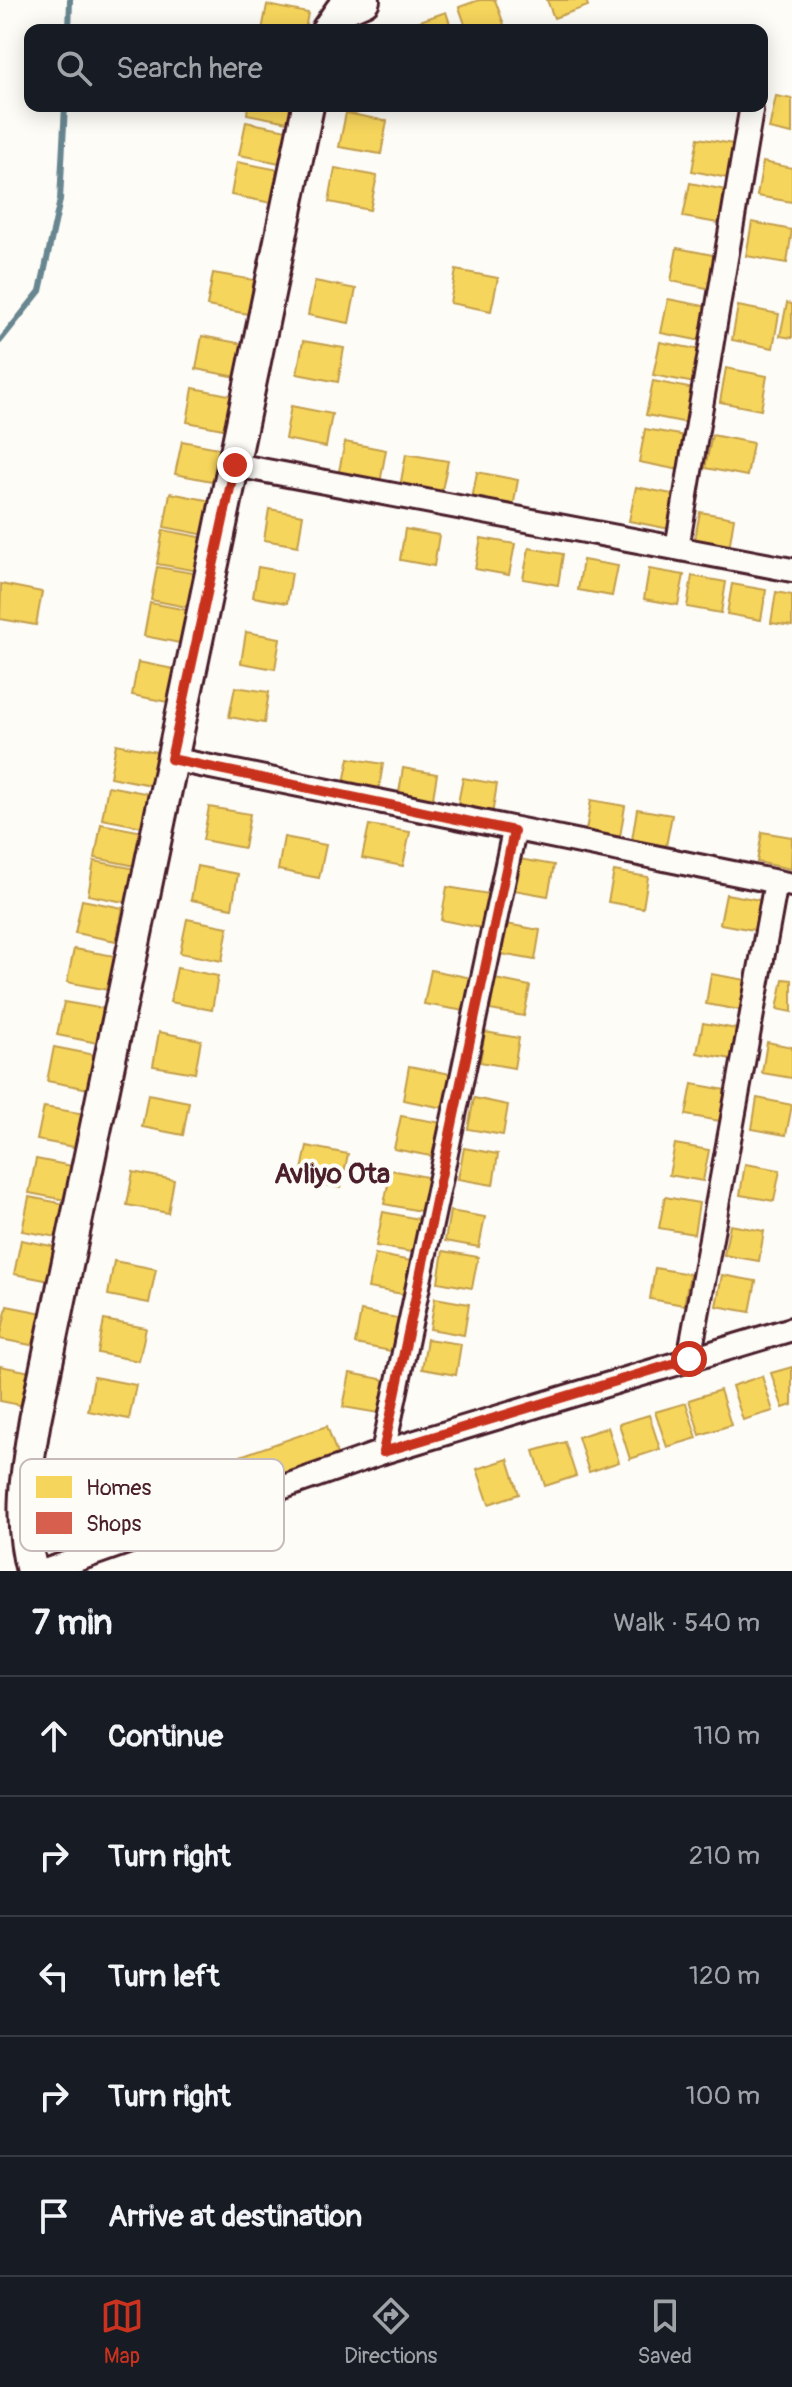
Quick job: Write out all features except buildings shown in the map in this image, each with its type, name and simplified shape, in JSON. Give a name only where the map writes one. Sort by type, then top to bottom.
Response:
[{"type":"street","points":[[331,24],[341,10],[364,0]]},
{"type":"street","points":[[28,1459],[307,112]]},
{"type":"street","points":[[677,548],[751,112]]},
{"type":"street","points":[[235,465],[792,570]]},
{"type":"street","points":[[171,759],[784,884],[689,1359]]},
{"type":"street","points":[[383,1452],[514,831]]},
{"type":"street","points":[[284,1487],[383,1452],[792,1329]]},
{"type":"street","points":[[28,1551],[32,1571]]},
{"type":"street","points":[[45,1571],[102,1551]]},
{"type":"waterway","points":[[69,24],[70,0]]},
{"type":"waterway","points":[[0,341],[40,291],[60,200],[65,112]]},
{"type":"district","name":"Avliyo Ota","points":[[332,1173]]},
{"type":"route","points":[[235,465],[171,759],[514,831],[383,1452],[689,1359]]}]
